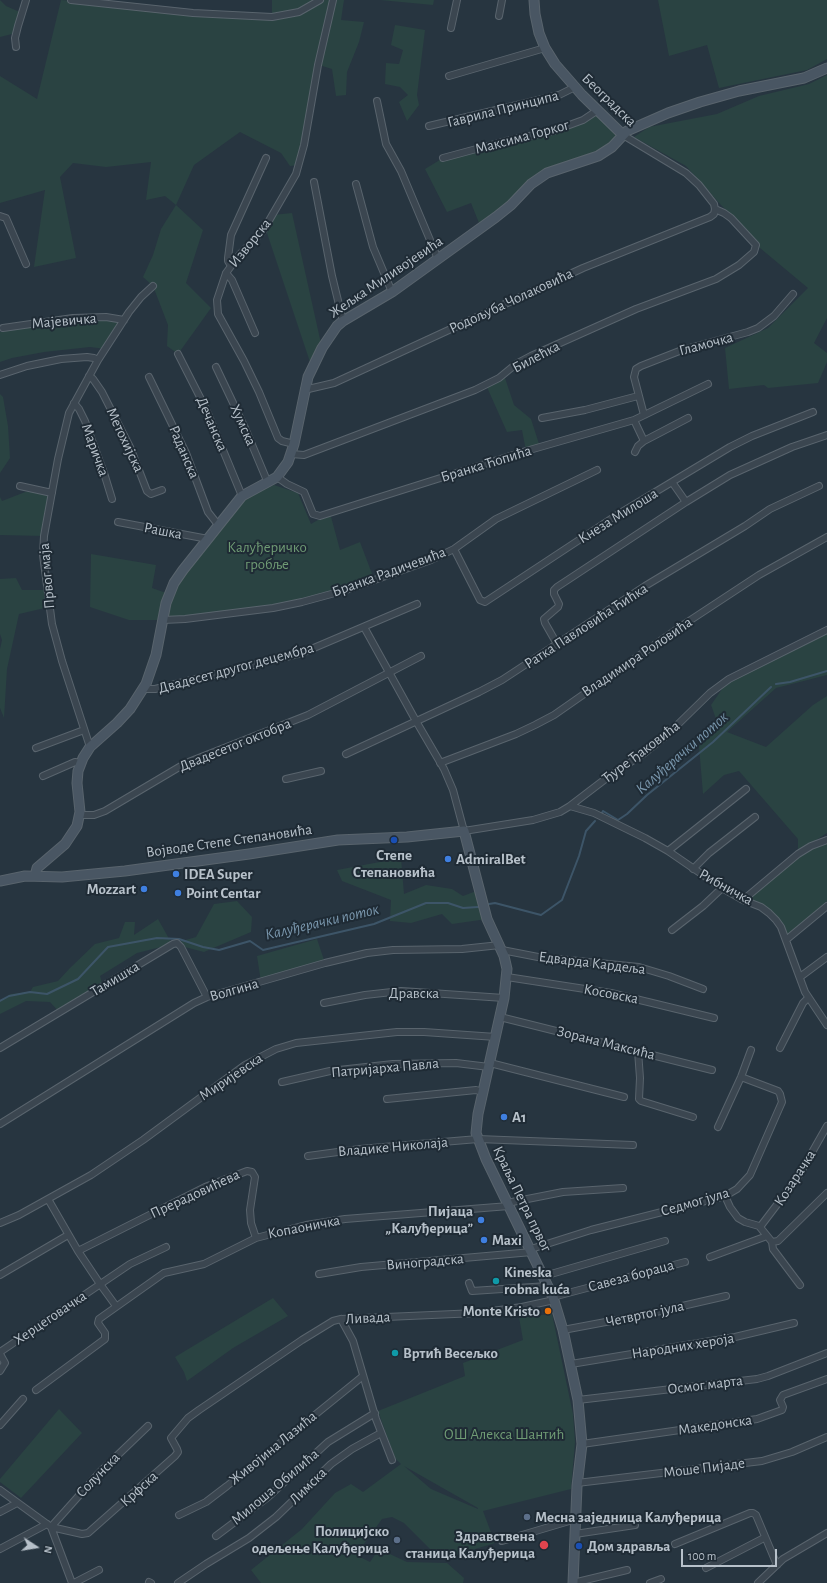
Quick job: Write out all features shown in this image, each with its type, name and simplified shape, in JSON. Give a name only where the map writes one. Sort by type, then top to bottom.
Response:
[{"type":"street","points":[[16,47],[16,33],[26,0]]},
{"type":"street","points":[[71,0],[193,13],[272,18],[299,12],[320,0]]},
{"type":"street","name":"Изворска","points":[[294,444],[282,441],[278,438],[244,361],[218,314],[217,300],[226,273],[240,254],[263,231],[296,174],[304,145],[318,65],[333,0]]},
{"type":"street","points":[[451,28],[457,0]]},
{"type":"street","points":[[499,16],[502,0]]},
{"type":"street","name":"Београдска","points":[[534,0],[537,26],[545,48],[561,72],[623,135],[686,173],[699,184],[714,204],[716,210]]},
{"type":"street","points":[[449,76],[545,48]]},
{"type":"street","name":"Жељка Миливојевића","points":[[35,876],[37,868],[65,844],[77,826],[80,815],[77,783],[80,763],[90,747],[126,713],[143,689],[156,655],[166,603],[174,583],[242,496],[277,477],[284,468],[294,444],[304,390],[316,358],[326,339],[337,326],[392,292],[496,217],[539,178],[547,173],[583,162],[603,153],[612,147],[623,135],[639,126],[700,102],[739,91],[804,78],[827,68]]},
{"type":"street","name":"Гаврила Принципа","points":[[429,126],[560,95],[575,87]]},
{"type":"street","points":[[378,101],[386,144],[401,172],[438,259]]},
{"type":"street","name":"Максима Горког","points":[[443,158],[576,124],[590,117],[598,110]]},
{"type":"street","points":[[231,266],[228,261],[231,235],[266,158]]},
{"type":"street","points":[[314,182],[332,276],[343,321]]},
{"type":"street","points":[[356,184],[373,247],[392,292]]},
{"type":"street","name":"Билећка","points":[[291,454],[304,455],[475,390],[499,378],[516,364],[531,356],[636,309],[716,279],[738,265],[754,252],[756,245],[724,213],[716,210]]},
{"type":"street","name":"Родољуба Чолаковића","points":[[304,390],[334,383],[583,268],[710,217],[716,210]]},
{"type":"street","points":[[0,216],[6,218],[26,264]]},
{"type":"street","points":[[226,273],[232,280],[254,333]]},
{"type":"street","name":"Првог маја","points":[[90,747],[60,654],[49,603],[43,555],[43,542],[66,423],[74,403],[98,360],[124,320],[135,304],[153,286]]},
{"type":"street","name":"Гламочка","points":[[644,415],[638,396],[634,373],[636,370],[641,366],[682,350],[758,328],[774,316],[793,294]]},
{"type":"street","name":"Мајевичка","points":[[3,328],[73,318],[106,317],[124,320]]},
{"type":"street","name":"Дечанска","points":[[178,354],[206,409],[242,496]]},
{"type":"street","points":[[0,375],[27,366],[61,359],[87,357],[98,360]]},
{"type":"street","name":"Хумска","points":[[216,367],[245,428],[268,483]]},
{"type":"street","name":"Метохијска","points":[[90,376],[97,383],[130,447],[146,491],[151,494],[162,490]]},
{"type":"street","name":"Раданска","points":[[149,377],[186,453],[208,512],[219,526]]},
{"type":"street","name":"Бранка Ћопића","points":[[277,477],[287,484],[304,492],[313,514],[320,516],[526,451],[634,420],[708,384]]},
{"type":"street","points":[[542,418],[589,409],[638,396]]},
{"type":"street","name":"Маричка","points":[[74,403],[80,409],[85,421],[112,499]]},
{"type":"street","name":"Кнеза Милоша","points":[[454,549],[480,600],[485,602],[618,515],[744,439],[813,412]]},
{"type":"street","points":[[635,452],[638,446],[644,441],[688,418]]},
{"type":"street","points":[[634,420],[644,441]]},
{"type":"street","name":"Кнеза Милоша","points":[[557,644],[544,619],[558,607],[554,590],[580,571],[730,475],[746,466],[792,447],[827,435]]},
{"type":"street","name":"Бранка Радичевића","points":[[163,620],[185,619],[273,608],[346,590],[431,560],[454,549],[496,519],[597,470]]},
{"type":"street","points":[[672,482],[686,502]]},
{"type":"street","points":[[20,486],[52,493]]},
{"type":"street","name":"Ратка Павловића Ћићка","points":[[346,754],[502,680],[645,586],[745,526],[770,509],[819,486]]},
{"type":"street","name":"Рашка","points":[[118,522],[208,539]]},
{"type":"street","name":"Владимира Роловића","points":[[440,763],[516,734],[554,715],[682,625],[759,575],[827,537]]},
{"type":"street","name":"Двадесет другог децембра","points":[[143,689],[155,689],[286,658],[302,653],[417,604]]},
{"type":"street","points":[[364,627],[452,786],[464,831]]},
{"type":"street","name":"Ђуре Ђаковића","points":[[464,831],[540,818],[560,812],[667,735],[717,687],[729,679],[827,630]]},
{"type":"street","name":"Двадесетог октобра","points":[[80,815],[99,814],[186,763],[308,715],[421,656]]},
{"type":"street","points":[[36,748],[84,730]]},
{"type":"street","points":[[43,776],[75,762],[80,763]]},
{"type":"street","points":[[286,779],[322,771]]},
{"type":"street","points":[[668,851],[746,789]]},
{"type":"street","name":"Рибничка","points":[[570,806],[594,813],[668,851],[722,888],[743,900],[761,907],[776,920],[786,940],[808,998],[827,1024]]},
{"type":"street","points":[[693,869],[709,853],[755,817]]},
{"type":"street","name":"Војводе Степе Степановића","points":[[0,882],[19,877],[62,877],[125,871],[338,840],[407,837],[464,831]]},
{"type":"street","name":"Краља Петра првог","points":[[464,831],[487,919],[501,948],[506,963],[507,977],[504,998],[477,1124],[478,1140],[554,1298],[563,1330],[578,1400],[582,1444],[577,1483],[573,1583]]},
{"type":"street","points":[[743,900],[798,854],[811,846],[827,840]]},
{"type":"street","points":[[672,930],[703,906],[722,888]]},
{"type":"street","points":[[786,940],[827,906]]},
{"type":"street","name":"Тамишка","points":[[0,1048],[173,944],[178,943],[182,947],[207,997]]},
{"type":"street","name":"Едварда Кардеља","points":[[501,948],[538,957],[639,967],[669,976],[702,989]]},
{"type":"street","name":"Волгина","points":[[0,1124],[194,1003],[207,997],[362,954],[393,950],[501,948]]},
{"type":"street","points":[[800,977],[827,957]]},
{"type":"street","name":"Косовска","points":[[507,977],[611,993],[714,1018]]},
{"type":"street","name":"Дравска","points":[[324,1003],[365,994],[401,991],[504,998]]},
{"type":"street","points":[[780,1048],[803,1003],[808,998]]},
{"type":"street","name":"Зорана Максића","points":[[500,1017],[712,1070]]},
{"type":"street","name":"Миријевска","points":[[0,1223],[19,1215],[48,1199],[116,1158],[245,1065],[289,1044],[397,1032],[424,1032],[496,1037]]},
{"type":"street","points":[[718,1127],[741,1077],[751,1050]]},
{"type":"street","points":[[638,1051],[640,1078],[639,1099],[641,1101],[693,1117]]},
{"type":"street","name":"Патријарха Павла","points":[[282,1082],[330,1072],[393,1064],[451,1063],[490,1065],[624,1098]]},
{"type":"street","name":"Седмог јула","points":[[532,1251],[591,1230],[725,1196],[737,1189],[750,1175],[782,1102],[778,1091],[741,1077]]},
{"type":"street","points":[[387,1099],[476,1090],[484,1092]]},
{"type":"street","name":"Козарачка","points":[[760,1227],[798,1177],[827,1126]]},
{"type":"street","name":"Владике Николаја","points":[[308,1156],[360,1149],[478,1140],[633,1145]]},
{"type":"street","name":"Прерадовићева","points":[[78,1251],[205,1187],[247,1171],[252,1172],[255,1178],[250,1210],[251,1223],[256,1238]]},
{"type":"street","name":"Копаоничка","points":[[36,1390],[105,1339],[106,1335],[99,1326],[98,1321],[116,1306],[164,1273],[204,1264],[256,1238],[306,1225],[345,1219],[508,1205],[563,1192],[623,1188]]},
{"type":"street","points":[[772,1242],[778,1241],[827,1193]]},
{"type":"street","points":[[725,1196],[727,1202],[738,1218],[742,1221],[760,1227],[772,1242],[773,1249],[800,1285]]},
{"type":"street","points":[[48,1199],[78,1251],[116,1306]]},
{"type":"street","points":[[0,1275],[68,1235]]},
{"type":"street","points":[[710,1257],[767,1236]]},
{"type":"street","points":[[544,1276],[665,1241]]},
{"type":"street","name":"Херцеговачка","points":[[0,1353],[100,1284],[135,1262],[166,1247]]},
{"type":"street","name":"Виноградска","points":[[319,1274],[361,1267],[532,1251]]},
{"type":"street","name":"Савеза бораца","points":[[554,1298],[685,1262]]},
{"type":"street","points":[[469,1283],[472,1291],[548,1286]]},
{"type":"street","name":"Четвртог јула","points":[[563,1330],[643,1315],[726,1296]]},
{"type":"street","name":"Ливада","points":[[171,1438],[180,1427],[199,1410],[302,1340],[341,1319],[476,1313],[522,1307],[554,1298]]},
{"type":"street","points":[[341,1319],[353,1341],[375,1413],[392,1460]]},
{"type":"street","name":"Народних хероја","points":[[571,1364],[735,1337],[794,1323]]},
{"type":"street","points":[[0,1353],[5,1363],[0,1371]]},
{"type":"street","name":"Осмог марта","points":[[578,1400],[757,1379],[827,1353]]},
{"type":"street","name":"Живојина Лазића","points":[[179,1515],[206,1502],[363,1376]]},
{"type":"street","name":"Македонска","points":[[582,1444],[757,1419],[782,1410],[783,1407],[780,1400],[782,1396],[827,1379]]},
{"type":"street","points":[[0,1425],[23,1399]]},
{"type":"street","name":"Милоша Обилића","points":[[216,1536],[268,1497],[328,1442],[375,1413]]},
{"type":"street","name":"Солунска","points":[[49,1525],[100,1472],[148,1426]]},
{"type":"street","name":"Лимска","points":[[178,1583],[249,1538],[276,1517],[322,1472],[342,1456],[382,1433]]},
{"type":"street","name":"Моше Пијаде","points":[[577,1483],[762,1461],[792,1452],[827,1437]]},
{"type":"street","name":"Крфска","points":[[49,1525],[85,1534],[90,1532],[176,1456],[178,1452],[171,1438]]},
{"type":"street","points":[[0,1490],[49,1525],[73,1583],[99,1570]]},
{"type":"street","points":[[0,1512],[17,1503]]},
{"type":"street","points":[[675,1544],[750,1513],[756,1515],[764,1538],[777,1565]]},
{"type":"street","points":[[502,1541],[576,1518]]},
{"type":"street","points":[[0,1549],[49,1525]]},
{"type":"street","points":[[575,1534],[635,1525]]},
{"type":"street","points":[[758,1583],[790,1554],[827,1533]]},
{"type":"street","points":[[706,1568],[764,1538]]},
{"type":"street","points":[[573,1583],[626,1570]]},
{"type":"street","points":[[650,1583],[661,1579]]},
{"type":"green space","points":[[0,0],[6,6],[22,13],[16,33],[0,37]]},
{"type":"green space","points":[[61,0],[272,17],[272,0],[344,0],[341,20],[364,22],[359,42],[347,72],[346,95],[336,96],[332,69],[319,65],[299,165],[290,166],[281,153],[240,132],[194,165],[176,205],[165,196],[146,200],[151,162],[106,167],[73,163],[60,177],[76,258],[34,267],[45,190],[0,203],[0,76],[37,99]]},
{"type":"green space","points":[[380,0],[434,0],[433,5]]},
{"type":"green space","points":[[658,0],[827,0],[827,59],[807,70],[719,88],[707,45],[669,56]]},
{"type":"green space","points":[[395,25],[425,30],[417,95],[419,105],[407,121],[399,102],[408,95],[400,87],[385,84],[386,63],[399,64],[403,50],[391,45]]},
{"type":"green space","points":[[827,75],[827,318],[814,343],[827,353],[827,362],[818,383],[768,388],[764,385],[729,389],[725,348],[768,328],[808,288],[754,243],[739,223],[686,166],[634,137],[649,127],[717,114],[759,96],[809,84]]},
{"type":"green space","points":[[598,110],[623,135],[616,144],[547,173],[481,228],[471,203],[447,212],[425,169],[443,158],[576,124]]},
{"type":"green space","points":[[176,205],[203,230],[186,283],[211,308],[178,354],[167,346],[168,325],[153,286],[143,277],[153,255],[161,229]]},
{"type":"green space","points":[[292,213],[322,348],[312,368],[265,227],[273,215]]},
{"type":"green space","points":[[73,318],[124,320],[106,349],[90,347],[44,352],[12,358],[0,362],[0,332]]},
{"type":"green space","points":[[504,375],[514,405],[531,419],[540,447],[526,451],[522,430],[507,432],[486,385]]},
{"type":"green space","points":[[0,394],[3,397],[8,426],[10,458],[0,473]]},
{"type":"green space","name":"Калуђеричко гробље","points":[[274,485],[298,493],[311,524],[330,513],[340,550],[360,542],[374,579],[273,608],[168,618],[171,597],[183,574],[246,498]]},
{"type":"green space","points":[[33,489],[52,493],[44,536],[0,535],[0,497],[2,501]]},
{"type":"green space","points":[[91,554],[156,565],[152,588],[169,594],[163,620],[129,620],[90,607]]},
{"type":"green space","points":[[16,578],[22,590],[47,590],[49,607],[19,614],[7,669],[4,718],[0,708],[0,649],[2,640],[0,634],[0,579]]},
{"type":"green space","points":[[827,630],[827,675],[776,688],[727,732],[766,747],[813,705],[827,696],[827,833],[813,842],[827,840],[827,901],[789,935],[784,936],[769,913],[743,900],[798,854],[798,839],[739,771],[724,775],[703,794],[699,746],[719,727],[711,705],[729,679]]},
{"type":"green space","points":[[401,858],[404,894],[426,885],[452,889],[463,896],[479,890],[487,919],[452,924],[442,914],[411,923],[390,921],[391,900],[342,881],[337,870]]},
{"type":"green space","points":[[237,901],[252,917],[251,932],[204,952],[173,944],[137,953],[100,976],[103,986],[60,1013],[50,1002],[26,1001],[0,1014],[0,1001],[11,994],[30,992],[33,987],[58,981],[95,944],[119,938],[125,922],[135,922],[134,935],[158,919],[172,944],[196,937],[214,904]]},
{"type":"green space","points":[[317,939],[325,963],[261,982],[257,956]]},
{"type":"green space","points":[[273,1298],[288,1316],[233,1348],[187,1381],[184,1372],[175,1357]]},
{"type":"green space","name":"ОШ Алекса Шантић","points":[[552,1314],[573,1414],[575,1442],[571,1489],[483,1511],[495,1543],[449,1557],[430,1549],[404,1523],[392,1517],[382,1519],[356,1555],[370,1562],[379,1549],[407,1562],[447,1563],[464,1578],[463,1583],[261,1583],[251,1570],[302,1529],[335,1493],[351,1484],[363,1492],[401,1464],[395,1458],[378,1411],[465,1376],[463,1363],[523,1340],[519,1317]],"holes":[[[404,1466],[478,1508],[431,1489]]]},
{"type":"green space","points":[[59,1409],[82,1433],[21,1498],[0,1482],[0,1479]]},
{"type":"waterway","name":"Калуђерачки поток","points":[[776,684],[790,682],[827,671]]},
{"type":"waterway","name":"Калуђерачки поток","points":[[602,813],[603,811],[618,820],[627,814],[647,795],[713,742],[771,687]]},
{"type":"waterway","name":"Калуђерачки поток","points":[[489,904],[495,903],[541,915],[562,900],[579,856],[586,831],[595,821]]},
{"type":"waterway","name":"Калуђерачки поток","points":[[0,1001],[9,996],[30,992],[47,994],[78,979],[108,947],[157,938],[179,939],[203,947],[219,950],[250,941],[263,950],[374,924],[426,903],[448,903],[463,908],[478,907]]},
{"type":"place","name":"Степе Степановића","points":[[394,840]]},
{"type":"place","name":"AdmiralBet","points":[[448,859]]},
{"type":"place","name":"IDEA Super","points":[[176,874]]},
{"type":"place","name":"Mozzart","points":[[144,889]]},
{"type":"place","name":"Point Centar","points":[[178,893]]},
{"type":"place","name":"A1","points":[[504,1117]]},
{"type":"place","name":"Пијаца „Калуђерица”","points":[[481,1220]]},
{"type":"place","name":"Maxi","points":[[484,1240]]},
{"type":"place","name":"Kineska robna kuća","points":[[496,1281]]},
{"type":"place","name":"Monte Kristo","points":[[548,1311]]},
{"type":"place","name":"Вртић Весељко","points":[[395,1353]]},
{"type":"place","name":"Месна заједница Калуђерица","points":[[527,1517]]},
{"type":"place","name":"Полицијско одељење Калуђерица","points":[[397,1540]]},
{"type":"place","name":"Здравствена станица Калуђерица","points":[[544,1545]]},
{"type":"place","name":"Дом здравља","points":[[579,1546]]}]
